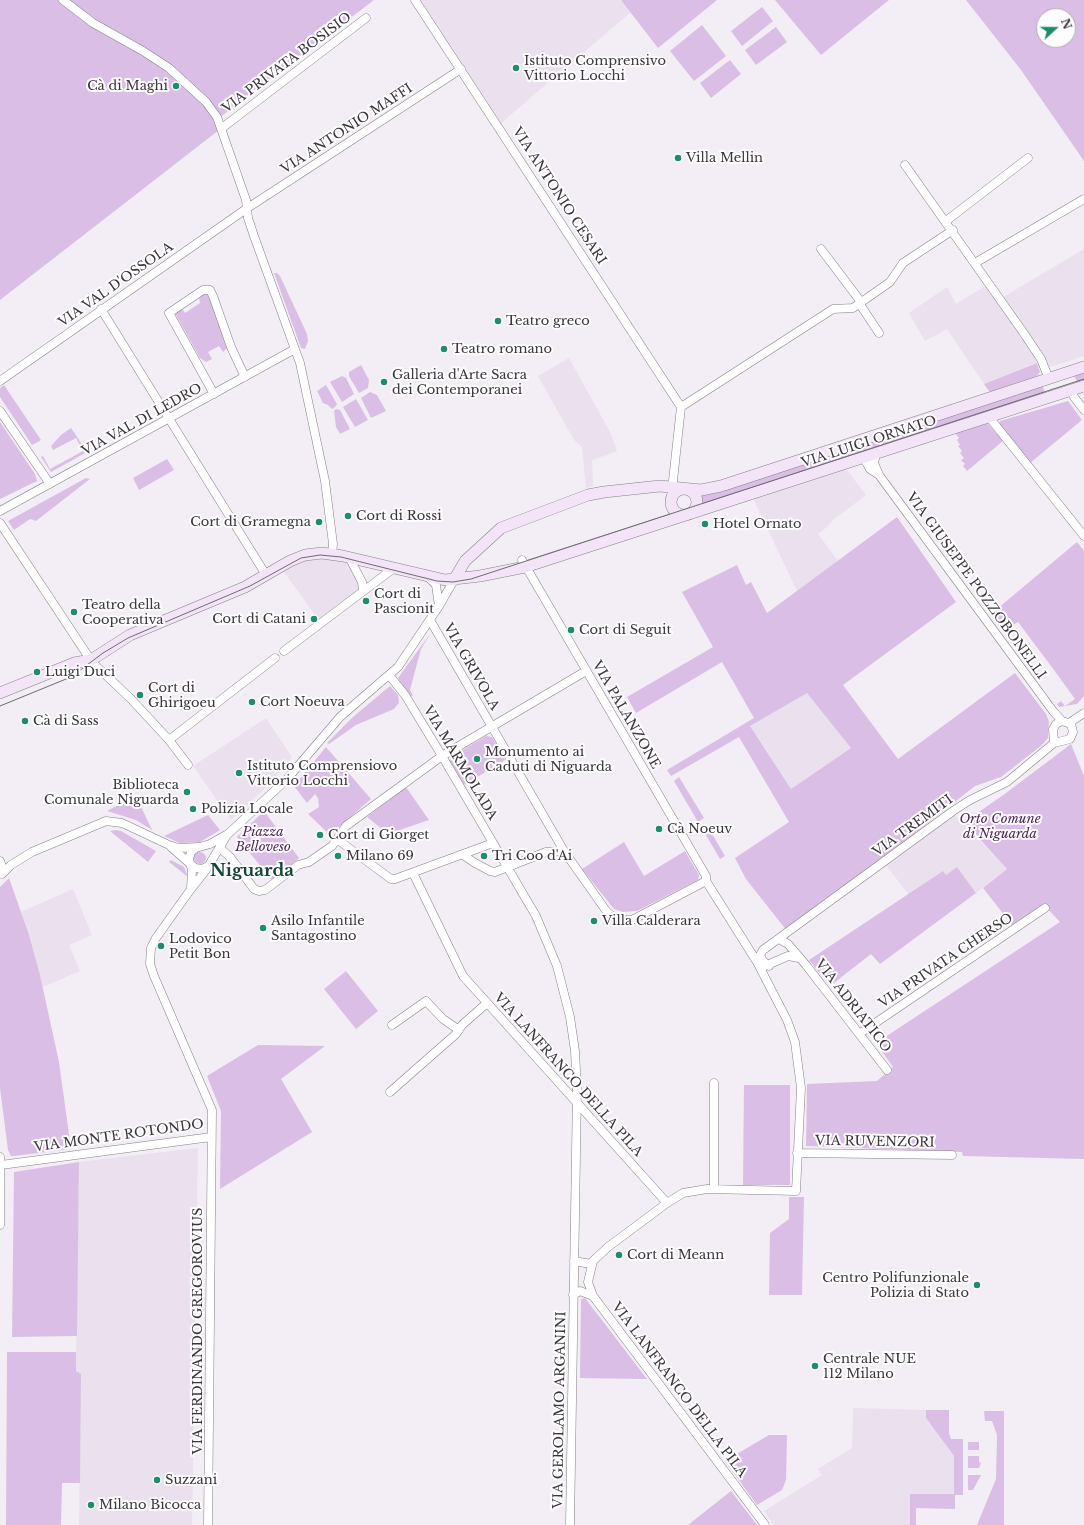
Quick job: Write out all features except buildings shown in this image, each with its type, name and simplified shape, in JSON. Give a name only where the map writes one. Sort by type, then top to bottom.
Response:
[{"type":"main road","name":"VIA LUIGI ORNATO","points":[[454,580],[460,567],[477,548],[497,531],[517,521],[599,492],[660,486],[701,490],[721,486],[1084,367]]},
{"type":"main road","points":[[1057,396],[1053,392],[1054,377],[1066,380],[1071,390]]},
{"type":"main road","name":"VIA LUIGI ORNATO","points":[[91,660],[130,635],[241,589],[300,556],[312,554],[332,554],[428,577],[454,580],[469,578],[524,564],[688,515],[1084,386]]},
{"type":"main road","points":[[685,489],[694,493],[698,502],[695,510],[688,515],[681,515],[672,507],[672,500],[677,491],[685,489]]},
{"type":"main road","points":[[0,693],[74,663],[91,660]]},
{"type":"street","points":[[63,0],[94,23],[143,51],[169,68],[206,102],[217,117],[246,200],[246,209],[254,236],[296,353],[325,481],[333,544],[332,554]]},
{"type":"street","name":"VIA ANTONIO CESARI","points":[[415,0],[681,407]]},
{"type":"street","name":"VIA PRIVATA BOSISIO","points":[[222,128],[366,18]]},
{"type":"street","name":"VIA ANTONIO MAFFI","points":[[246,209],[461,69]]},
{"type":"street","points":[[946,220],[1028,158]]},
{"type":"street","points":[[905,165],[946,220],[1054,377]]},
{"type":"street","points":[[975,263],[1084,198]]},
{"type":"street","name":"VIA VAL D'OSSOLA","points":[[0,381],[246,209]]},
{"type":"street","points":[[672,500],[672,487],[681,407],[833,309],[853,308],[890,282],[903,263],[953,230]]},
{"type":"street","points":[[821,250],[860,303],[879,332]]},
{"type":"street","points":[[214,394],[169,314],[203,290],[210,290],[213,296],[231,347],[245,377]]},
{"type":"street","points":[[101,309],[266,575]]},
{"type":"street","name":"VIA VAL DI LEDRO","points":[[0,511],[245,377],[296,353]]},
{"type":"street","points":[[1071,390],[1074,398],[1084,410]]},
{"type":"street","points":[[0,411],[50,484]]},
{"type":"street","points":[[989,418],[1084,536]]},
{"type":"street","name":"VIA GIUSEPPE POZZOBONELLI","points":[[876,454],[874,463],[879,475],[1053,711],[1067,723]]},
{"type":"street","name":"VIA GIUSEPPE POZZOBONELLI","points":[[864,458],[870,469],[879,475]]},
{"type":"street","points":[[0,523],[91,660],[131,699],[168,740],[188,766]]},
{"type":"street","points":[[349,557],[362,582],[363,590]]},
{"type":"street","name":"VIA PALANZONE","points":[[524,564],[706,876],[706,882],[757,962],[787,1020],[797,1056],[801,1088],[796,1191],[714,1189]]},
{"type":"street","points":[[284,651],[394,568]]},
{"type":"street","points":[[428,577],[437,588],[439,606]]},
{"type":"street","points":[[198,847],[210,844],[227,835],[287,779],[340,717],[398,667],[430,620],[454,580]]},
{"type":"street","name":"VIA GRIVOLA","points":[[430,620],[564,851]]},
{"type":"street","points":[[168,740],[275,658]]},
{"type":"street","points":[[220,848],[230,857],[254,888],[262,891],[271,886],[298,865],[311,861],[338,840],[346,826],[442,756],[586,671]]},
{"type":"street","name":"VIA MARMOLADA","points":[[389,675],[405,695],[507,866]]},
{"type":"street","name":"VIA TREMITI","points":[[779,939],[953,811],[970,800],[1007,782],[1056,740],[1066,741],[1072,737],[1067,723],[1084,713]]},
{"type":"street","points":[[1056,740],[1053,729],[1067,723]]},
{"type":"street","points":[[0,861],[3,873],[11,865],[32,852],[106,821],[122,823],[169,845],[179,848],[206,848],[212,856],[210,864],[200,869],[195,868],[169,845]]},
{"type":"street","name":"VIA MONTE ROTONDO","points":[[0,1161],[211,1137],[211,1106],[156,981],[150,960],[154,941],[190,889],[210,864],[227,835]]},
{"type":"street","points":[[338,840],[391,879],[413,873],[493,843]]},
{"type":"street","name":"VIA MONTE ROTONDO","points":[[190,889],[192,870],[190,854],[198,847]]},
{"type":"street","points":[[463,855],[490,871],[495,872],[507,866],[546,852],[564,851],[607,912],[616,919],[632,920],[706,882]]},
{"type":"street","name":"VIA GEROLAMO ARGANINI","points":[[507,866],[536,916],[559,973],[570,1016],[575,1051],[576,1102],[570,1525]]},
{"type":"street","name":"VIA LANFRANCO DELLA PILA","points":[[413,873],[463,976],[667,1203]]},
{"type":"street","name":"VIA PRIVATA CHERSO","points":[[859,1034],[1045,908]]},
{"type":"street","points":[[757,962],[763,966],[768,966],[788,956],[790,953],[788,933]]},
{"type":"street","points":[[768,966],[760,955],[763,950],[779,939]]},
{"type":"street","name":"VIA ADRIATICO","points":[[779,939],[788,944],[887,1070]]},
{"type":"street","points":[[749,949],[756,951],[763,950]]},
{"type":"street","name":"VIA ADRIATICO","points":[[788,956],[799,958]]},
{"type":"street","points":[[765,976],[765,970],[768,966]]},
{"type":"street","points":[[392,1025],[426,1001],[443,1019],[459,1030]]},
{"type":"street","points":[[390,1092],[459,1030],[462,1024],[487,1003]]},
{"type":"street","points":[[574,1261],[591,1264],[608,1246],[667,1203],[688,1192],[714,1189],[714,1083]]},
{"type":"street","name":"VIA FERDINANDO GREGOROVIUS","points":[[208,1525],[211,1137]]},
{"type":"street","name":"VIA RUVENZORI","points":[[797,1153],[952,1155]]},
{"type":"street","points":[[0,1161],[0,1225]]},
{"type":"street","name":"VIA LANFRANCO DELLA PILA","points":[[591,1264],[588,1282],[593,1296],[765,1525]]},
{"type":"street","name":"VIA GEROLAMO ARGANINI","points":[[573,1295],[580,1291],[593,1296]]},
{"type":"shaded area","name":"Istituto Comprensivo Vittorio Locchi","points":[[421,0],[621,0],[631,12],[501,123]]},
{"type":"shaded area","points":[[1084,249],[1084,356],[1050,367],[1046,359],[984,384],[947,329],[925,341],[909,313],[947,287],[956,304],[987,285],[998,300]]},
{"type":"shaded area","points":[[569,358],[610,432],[617,451],[592,460],[593,486],[586,488],[582,447],[574,440],[538,376]]},
{"type":"shaded area","points":[[844,466],[866,495],[833,520],[818,534],[838,561],[797,591],[752,496]]},
{"type":"shaded area","points":[[306,557],[349,560],[362,590],[320,622],[282,569]]},
{"type":"shaded area","points":[[807,692],[851,748],[791,789],[750,726]]},
{"type":"shaded area","name":"Istituto Comprensiovo Vittorio Locchi","points":[[266,718],[292,757],[274,780],[231,820],[193,766]]},
{"type":"shaded area","points":[[953,813],[1007,869],[976,893],[957,867],[946,875],[943,871],[909,895],[885,864]]},
{"type":"shaded area","points":[[73,889],[92,935],[69,945],[80,971],[43,987],[21,912]]},
{"type":"shaded area","points":[[198,1148],[192,1525],[79,1525],[81,1375],[76,1371],[76,1352],[79,1162]]},
{"type":"shaded area","points":[[853,1408],[926,1410],[926,1418],[954,1456],[954,1494],[911,1494],[910,1525],[774,1525],[764,1511],[822,1475],[818,1469],[852,1448]]},
{"type":"green space","points":[[0,0],[374,0],[215,121],[219,130],[0,300]]},
{"type":"green space","points":[[621,0],[717,0],[658,48]]},
{"type":"green space","points":[[775,0],[889,0],[821,55]]},
{"type":"green space","points":[[966,0],[1084,0],[1084,161],[1021,70]]},
{"type":"green space","points":[[762,7],[773,21],[742,46],[731,31]]},
{"type":"green space","points":[[702,25],[726,56],[694,81],[670,51]]},
{"type":"green space","points":[[776,27],[787,42],[756,65],[745,50]]},
{"type":"green space","points":[[730,60],[741,74],[711,98],[700,83]]},
{"type":"green space","points":[[274,273],[277,273],[280,276],[307,334],[308,341],[305,349],[301,348]]},
{"type":"green space","points":[[206,294],[209,297],[228,347],[223,352],[219,346],[208,352],[212,359],[206,362],[200,358],[175,313],[182,308],[185,313],[200,303],[199,297]]},
{"type":"green space","points":[[1037,363],[1040,372],[1037,376],[992,391],[989,391],[984,384]]},
{"type":"green space","points":[[361,365],[369,380],[368,388],[359,393],[349,376],[349,372]]},
{"type":"green space","points":[[1084,371],[1084,383],[1079,385],[1073,374]]},
{"type":"green space","points":[[342,376],[346,378],[354,394],[342,402],[330,382]]},
{"type":"green space","points":[[1042,384],[1046,396],[700,506],[700,495],[865,443],[867,445],[920,427],[919,424]]},
{"type":"green space","points":[[4,385],[41,440],[32,445],[0,397],[0,388]]},
{"type":"green space","points":[[326,385],[337,404],[332,409],[323,403],[317,391]]},
{"type":"green space","points":[[370,392],[377,395],[386,411],[371,418],[361,398]]},
{"type":"green space","points":[[356,399],[368,420],[355,427],[343,407]]},
{"type":"green space","points":[[1068,401],[1082,420],[1030,463],[999,426],[1000,421]]},
{"type":"green space","points":[[336,409],[340,410],[350,429],[340,434],[336,427],[334,411]]},
{"type":"green space","points":[[0,422],[35,474],[37,481],[0,499]]},
{"type":"green space","points":[[987,423],[1003,441],[967,471],[963,466],[965,464],[961,460],[964,458],[960,453],[962,451],[958,446],[960,445],[957,440],[959,438],[955,433]]},
{"type":"green space","points":[[71,428],[87,452],[51,472],[41,457],[43,456],[50,469],[83,451],[76,438],[53,450],[51,446],[61,435]]},
{"type":"green space","points":[[167,459],[174,470],[139,490],[133,478]]},
{"type":"green space","points":[[86,478],[90,479],[36,521],[30,519],[14,530],[8,521]]},
{"type":"green space","points":[[897,517],[956,602],[843,685],[898,759],[1015,673],[1046,714],[1049,722],[1048,738],[1042,745],[1001,777],[975,786],[787,931],[746,879],[735,858],[789,822],[739,737],[671,776],[667,770],[754,718],[722,662],[636,713],[627,697],[713,647],[682,592],[737,565],[746,585],[751,582],[767,613]],"holes":[[[807,693],[851,748],[791,789],[750,726]]]},
{"type":"green space","points":[[1077,542],[1084,551],[1084,696],[1077,704],[1065,706],[1075,699],[1018,622],[1013,625],[1010,621],[1000,628],[991,614]]},
{"type":"green space","points":[[430,634],[421,649],[410,690],[413,695],[410,697],[398,678]]},
{"type":"green space","points":[[390,686],[398,695],[399,703],[394,709],[356,725],[329,744],[327,743],[353,717]]},
{"type":"green space","points":[[1061,701],[1065,706],[1059,707],[1057,704]]},
{"type":"green space","points":[[486,736],[492,737],[505,760],[464,785],[450,762],[451,757]]},
{"type":"green space","name":"Orto Comune di Niguarda","points":[[1071,744],[1084,776],[1084,1159],[963,1156],[962,1152],[806,1146],[807,1084],[877,1081],[893,1067],[876,1043],[1060,922],[1043,904],[1012,925],[983,888],[1007,869],[964,822],[1002,796]]},
{"type":"green space","points":[[326,747],[371,799],[330,835],[308,814],[319,807],[318,798],[315,794],[307,803],[294,786]]},
{"type":"green space","points":[[679,777],[704,818],[698,822],[674,781]]},
{"type":"green space","points":[[406,787],[429,820],[388,834],[367,817]]},
{"type":"green space","points":[[136,796],[152,830],[136,820],[107,811]]},
{"type":"green space","name":"Piazza Belloveso","points":[[264,811],[299,858],[277,878],[271,879],[237,837]]},
{"type":"green space","points":[[208,815],[220,830],[200,842],[180,843],[164,836]]},
{"type":"green space","points":[[708,827],[725,856],[720,859],[703,830]]},
{"type":"green space","points":[[110,831],[121,831],[156,851],[148,862]]},
{"type":"green space","points":[[624,842],[644,876],[685,851],[699,875],[698,880],[637,911],[623,912],[614,909],[582,869]]},
{"type":"green space","points":[[198,852],[202,852],[206,858],[202,864],[198,864],[194,860],[194,856]]},
{"type":"green space","points":[[171,860],[184,867],[188,877],[169,862]]},
{"type":"green space","points":[[957,867],[976,893],[880,964],[871,954],[830,986],[809,960],[943,871],[946,875]]},
{"type":"green space","points":[[9,878],[29,935],[40,975],[59,1062],[71,1149],[14,1156],[11,1156],[8,1150],[0,1088],[0,887]]},
{"type":"green space","points":[[346,971],[378,1011],[356,1029],[324,989]]},
{"type":"green space","points":[[258,1045],[325,1046],[281,1079],[312,1132],[220,1189],[221,1111],[207,1076]]},
{"type":"green space","points":[[744,1085],[790,1085],[790,1185],[743,1185]]},
{"type":"green space","points":[[79,1162],[77,1336],[12,1337],[14,1172]]},
{"type":"green space","points":[[789,1197],[804,1197],[802,1295],[769,1295],[770,1233],[789,1219]]},
{"type":"green space","points":[[585,1298],[647,1379],[580,1378],[581,1299]]},
{"type":"green space","points":[[7,1352],[76,1352],[76,1371],[81,1374],[80,1483],[62,1483],[61,1525],[6,1525]]},
{"type":"green space","points":[[926,1410],[949,1410],[949,1433],[951,1439],[963,1439],[963,1495],[955,1495],[955,1509],[916,1508],[916,1525],[910,1525],[910,1494],[954,1494],[954,1456],[926,1418]]},
{"type":"green space","points":[[984,1411],[1004,1411],[1004,1525],[977,1525],[996,1479],[997,1435],[992,1421],[985,1421]]},
{"type":"green space","points":[[769,1435],[787,1435],[786,1480],[782,1490],[757,1505],[725,1461]]},
{"type":"green space","points":[[968,1442],[979,1442],[979,1450],[968,1450]]},
{"type":"green space","points":[[968,1456],[979,1456],[979,1462],[981,1463],[979,1468],[968,1468]]},
{"type":"green space","points":[[968,1475],[981,1475],[973,1490],[968,1490]]},
{"type":"green space","points":[[731,1491],[757,1525],[688,1525]]},
{"type":"tram line","points":[[0,706],[71,677],[103,653],[128,638],[250,586],[301,558],[320,555],[341,557],[437,581],[453,582],[471,579],[1084,379]]},
{"type":"place","name":"Istituto Comprensivo Vittorio Locchi","points":[[516,68]]},
{"type":"place","name":"Cà di Maghi","points":[[176,86]]},
{"type":"place","name":"Villa Mellin","points":[[678,158]]},
{"type":"place","name":"Teatro greco","points":[[498,321]]},
{"type":"place","name":"Teatro romano","points":[[444,349]]},
{"type":"place","name":"Galleria d'Arte Sacra dei Contemporanei","points":[[384,382]]},
{"type":"place","name":"Cort di Rossi","points":[[348,516]]},
{"type":"place","name":"Cort di Gramegna","points":[[319,522]]},
{"type":"place","name":"Hotel Ornato","points":[[705,524]]},
{"type":"place","name":"Cort di Pascionit","points":[[366,601]]},
{"type":"place","name":"Teatro della Cooperativa","points":[[74,612]]},
{"type":"place","name":"Cort di Catani","points":[[314,619]]},
{"type":"place","name":"Cort di Seguit","points":[[571,630]]},
{"type":"place","name":"Luigi Duci","points":[[37,672]]},
{"type":"place","name":"Cort di Ghirigoeu","points":[[140,695]]},
{"type":"place","name":"Cort Noeuva","points":[[252,702]]},
{"type":"place","name":"Cà di Sass","points":[[25,721]]},
{"type":"place","name":"Monumento ai Caduti di Niguarda","points":[[477,759]]},
{"type":"place","name":"Istituto Comprensiovo Vittorio Locchi","points":[[239,773]]},
{"type":"place","name":"Biblioteca Comunale Niguarda","points":[[187,792]]},
{"type":"place","name":"Polizia Locale","points":[[193,809]]},
{"type":"place","name":"Cà Noeuv","points":[[659,829]]},
{"type":"place","name":"Cort di Giorget","points":[[320,835]]},
{"type":"place","name":"Milano 69","points":[[338,856]]},
{"type":"place","name":"Tri Coo d'Ai","points":[[484,856]]},
{"type":"place","name":"Villa Calderara","points":[[594,921]]},
{"type":"place","name":"Asilo Infantile Santagostino","points":[[263,928]]},
{"type":"place","name":"Lodovico Petit Bon","points":[[161,946]]},
{"type":"place","name":"Cort di Meann","points":[[619,1255]]},
{"type":"place","name":"Centro Polifunzionale Polizia di Stato","points":[[977,1285]]},
{"type":"place","name":"Centrale NUE 112 Milano","points":[[815,1366]]},
{"type":"place","name":"Suzzani","points":[[157,1480]]},
{"type":"place","name":"Milano Bicocca","points":[[91,1505]]},
{"type":"district","name":"Niguarda","points":[[252,871]]}]
